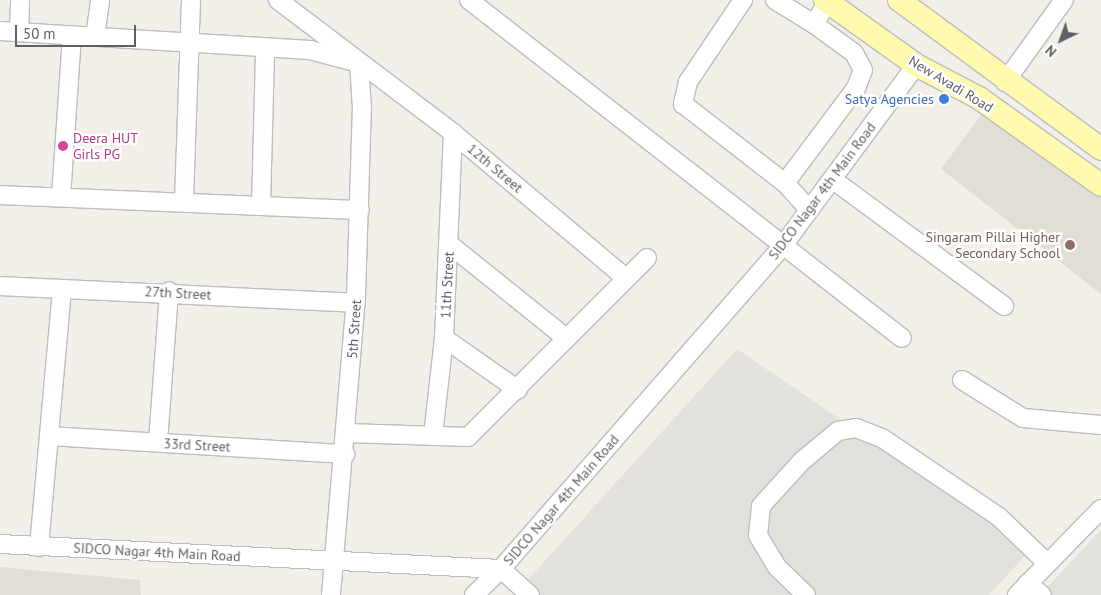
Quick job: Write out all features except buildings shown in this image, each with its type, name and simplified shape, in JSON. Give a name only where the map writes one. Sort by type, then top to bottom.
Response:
[{"type":"main road","points":[[899,0],[1005,82],[1101,150]]},
{"type":"main road","name":"New Avadi Road","points":[[826,1],[916,65],[978,98],[1101,185]]},
{"type":"street","points":[[19,32],[20,0]]},
{"type":"street","points":[[95,37],[100,0]]},
{"type":"street","points":[[184,201],[187,43],[191,0]]},
{"type":"street","name":"12th Street","points":[[278,0],[453,133],[626,278]]},
{"type":"street","points":[[469,0],[782,247],[902,338]]},
{"type":"street","points":[[743,0],[688,82],[683,104],[785,183],[809,210]]},
{"type":"street","points":[[775,0],[814,24],[854,53],[862,70],[856,88],[785,183]]},
{"type":"street","points":[[1005,82],[1064,0]]},
{"type":"street","points":[[814,24],[826,1]]},
{"type":"street","points":[[0,31],[310,50],[359,63]]},
{"type":"street","points":[[61,197],[72,36]]},
{"type":"street","points":[[261,206],[265,48]]},
{"type":"street","name":"5th Street","points":[[332,595],[347,433],[356,303],[360,210],[359,63]]},
{"type":"street","name":"SIDCO Nagar 4th Main Road","points":[[0,544],[501,569],[782,247],[916,65]]},
{"type":"street","name":"11th Street","points":[[433,436],[444,338],[453,133]]},
{"type":"street","points":[[832,178],[1004,306]]},
{"type":"street","points":[[0,195],[184,201],[360,210]]},
{"type":"street","points":[[449,244],[567,338]]},
{"type":"street","points":[[347,433],[468,437],[518,390],[647,258]]},
{"type":"street","name":"27th Street","points":[[0,286],[169,291],[356,303]]},
{"type":"street","points":[[39,547],[62,289]]},
{"type":"street","points":[[158,442],[169,291]]},
{"type":"street","points":[[444,338],[518,390]]},
{"type":"street","points":[[962,380],[1023,418],[1101,425]]},
{"type":"street","points":[[806,595],[776,566],[758,535],[761,506],[802,461],[838,431],[856,428],[882,438],[999,517],[1046,562]]},
{"type":"street","name":"33rd Street","points":[[49,436],[345,454]]},
{"type":"street","points":[[1042,595],[1022,589],[1046,562],[1100,510]]},
{"type":"street","points":[[474,595],[501,569],[530,595]]},
{"type":"shaded area","name":"Singaram Pillai Higher Secondary School","points":[[985,110],[1101,196],[1101,294],[941,169]]},
{"type":"shaded area","points":[[737,349],[1031,549],[989,595],[537,595],[525,583]]},
{"type":"shaded area","points":[[1101,530],[1101,595],[1040,595]]},
{"type":"shaded area","points":[[0,567],[140,580],[141,595],[0,595]]},
{"type":"place","name":"Satya Agencies","points":[[944,99]]},
{"type":"place","name":"Deera HUT Girls PG","points":[[63,146]]},
{"type":"place","name":"Singaram Pillai Higher Secondary School","points":[[1070,245]]}]
